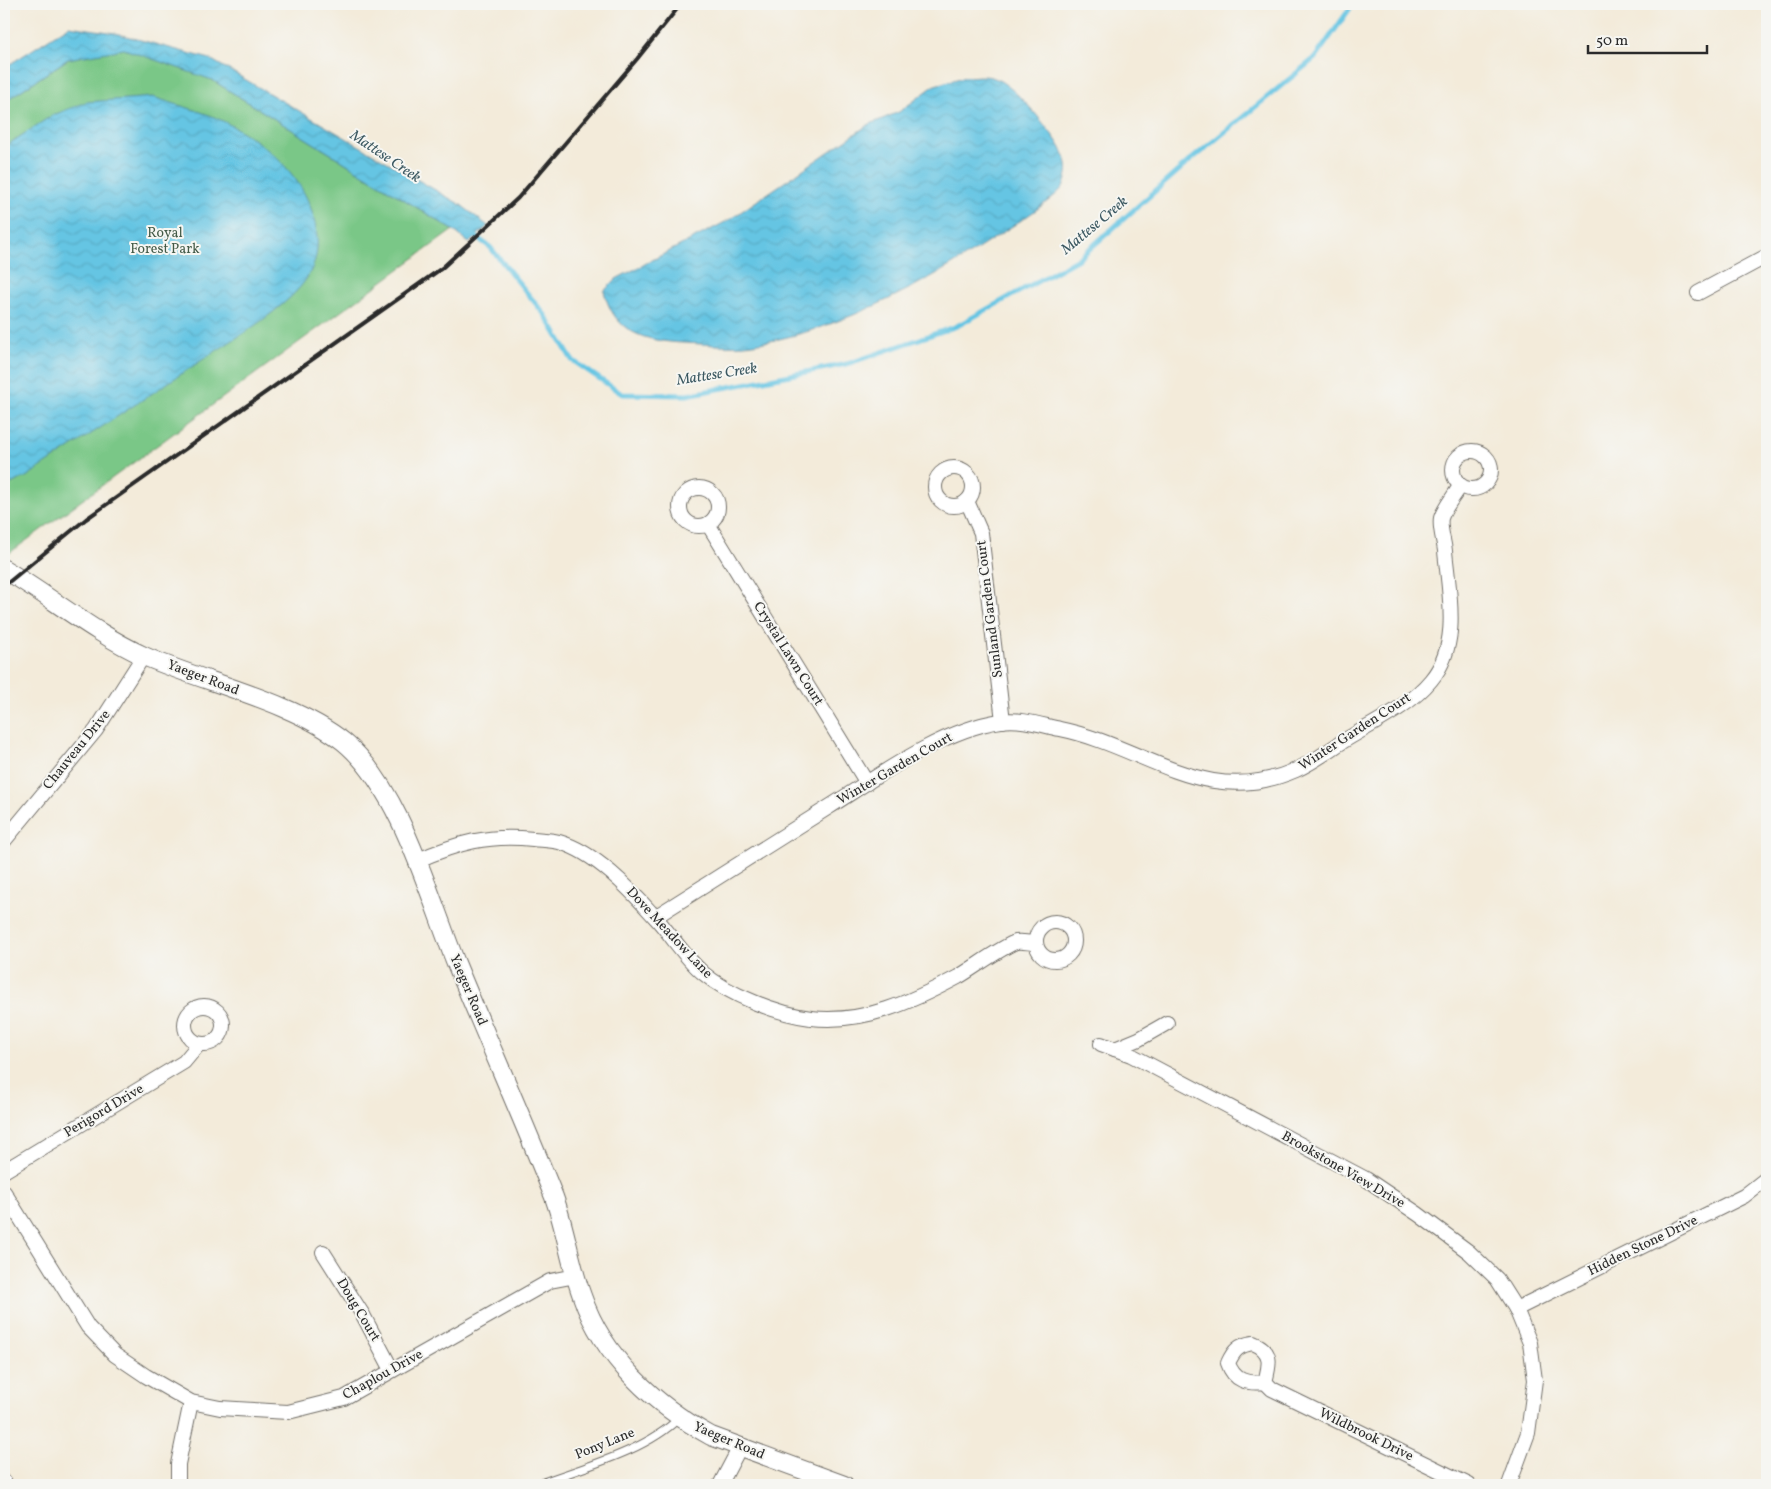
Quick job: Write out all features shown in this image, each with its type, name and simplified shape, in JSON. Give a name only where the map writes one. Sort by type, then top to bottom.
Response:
[{"type":"street","points":[[1698,293],[1767,256]]},
{"type":"street","name":"Winter Garden Court","points":[[655,917],[868,783],[942,740],[967,729],[1003,721],[1021,721],[1087,734],[1160,766],[1222,783],[1258,783],[1298,770],[1406,702],[1430,682],[1441,664],[1451,633],[1450,602],[1441,518],[1460,486]]},
{"type":"street","name":"Sunland Garden Court","points":[[967,501],[981,533],[1003,721]]},
{"type":"street","name":"Crystal Lawn Court","points":[[708,524],[868,783]]},
{"type":"street","name":"Yaeger Road","points":[[4,569],[117,642],[144,656],[298,715],[333,734],[359,756],[377,779],[396,812],[456,963],[554,1197],[566,1230],[576,1276],[588,1312],[610,1347],[646,1390],[679,1418],[711,1436],[844,1485]]},
{"type":"street","name":"Chauveau Drive","points":[[4,841],[96,730],[144,656]]},
{"type":"street","name":"Dove Meadow Lane","points":[[416,861],[445,848],[485,838],[514,837],[560,842],[589,857],[614,875],[655,917],[684,953],[718,985],[784,1012],[809,1018],[838,1020],[866,1016],[894,1008],[957,977],[1016,942],[1035,943]]},
{"type":"street","points":[[1116,1049],[1167,1023]]},
{"type":"street","name":"Perigord Drive","points":[[4,1171],[184,1062],[199,1044]]},
{"type":"street","name":"Brookstone View Drive","points":[[1101,1044],[1116,1049],[1255,1119],[1310,1151],[1366,1179],[1469,1252],[1497,1279],[1516,1309],[1530,1343],[1534,1380],[1528,1433],[1509,1485]]},
{"type":"street","name":"Hidden Stone Drive","points":[[1516,1309],[1735,1200],[1767,1178]]},
{"type":"street","name":"Chaplou Drive","points":[[4,1192],[88,1327],[116,1355],[146,1376],[191,1402],[220,1408],[288,1412],[344,1398],[550,1281],[576,1276]]},
{"type":"street","name":"Doug Court","points":[[322,1252],[363,1315],[392,1370]]},
{"type":"street","name":"Wildbrook Drive","points":[[1265,1382],[1272,1389],[1470,1485]]},
{"type":"street","points":[[178,1485],[178,1464],[191,1402]]},
{"type":"street","points":[[720,1485],[740,1447]]},
{"type":"lane","name":"Pony Lane","points":[[535,1485],[616,1455],[666,1431],[679,1418]]},
{"type":"green space","name":"Royal Forest Park","points":[[124,41],[212,80],[453,230],[8,554],[4,552],[4,102],[68,59]]},
{"type":"water","points":[[69,26],[115,33],[210,59],[461,205],[488,226],[469,243],[453,230],[212,80],[124,49],[68,59],[4,102],[4,68]]},
{"type":"water","points":[[988,76],[1003,83],[1017,94],[1035,113],[1063,152],[1066,159],[1067,174],[1063,187],[1058,193],[1026,217],[949,267],[887,300],[823,326],[791,336],[741,345],[669,342],[644,337],[633,332],[615,317],[604,291],[616,279],[729,220],[868,125],[899,112],[935,85],[964,77]]},
{"type":"water","name":"Royal Forest Park","points":[[153,97],[199,111],[225,122],[253,139],[279,160],[300,185],[313,215],[317,246],[312,269],[300,288],[259,322],[26,477],[4,487],[4,147],[51,116],[86,102]]},
{"type":"waterway","name":"Mattese Creek","points":[[472,234],[490,247],[545,315],[572,360],[622,394],[687,395],[847,364],[957,326],[1078,259],[1187,163],[1315,58],[1353,4]]},
{"type":"railway","points":[[4,586],[86,519],[442,268],[518,198],[637,59],[681,4]]}]
